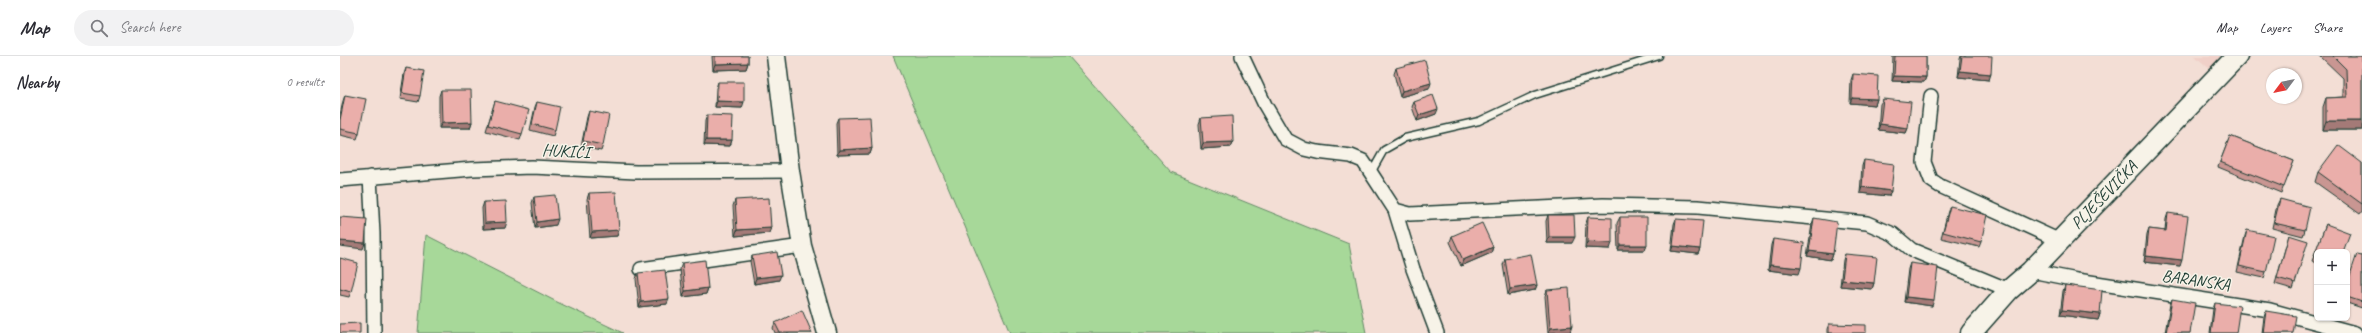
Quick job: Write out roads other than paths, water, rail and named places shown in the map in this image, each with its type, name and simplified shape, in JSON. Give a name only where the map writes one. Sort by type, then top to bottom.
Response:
[{"type":"main road","name":"PLJEŠEVIČKA","points":[[1971,333],[2009,290],[2060,241],[2237,56]]},
{"type":"street","points":[[776,56],[790,171],[802,246],[827,333]]},
{"type":"street","points":[[1242,56],[1264,105],[1286,139],[1310,151],[1352,156],[1362,161],[1371,173],[1395,210],[1413,268],[1437,333]]},
{"type":"street","points":[[1931,96],[1924,162],[1931,180],[2060,241]]},
{"type":"street","name":"HUKIĆI","points":[[340,180],[532,167],[636,172],[790,171]]},
{"type":"street","points":[[370,177],[373,234],[374,333]]},
{"type":"street","points":[[1395,210],[1410,214],[1602,205],[1698,207],[1867,223],[1881,227],[1893,234],[1912,250],[2009,290]]},
{"type":"street","points":[[641,269],[802,246]]},
{"type":"street","name":"BARANSKA","points":[[2031,270],[2084,281],[2270,310],[2355,333]]},
{"type":"lane","points":[[1371,173],[1384,150],[1404,138],[1479,121],[1535,95],[1659,56]]}]
